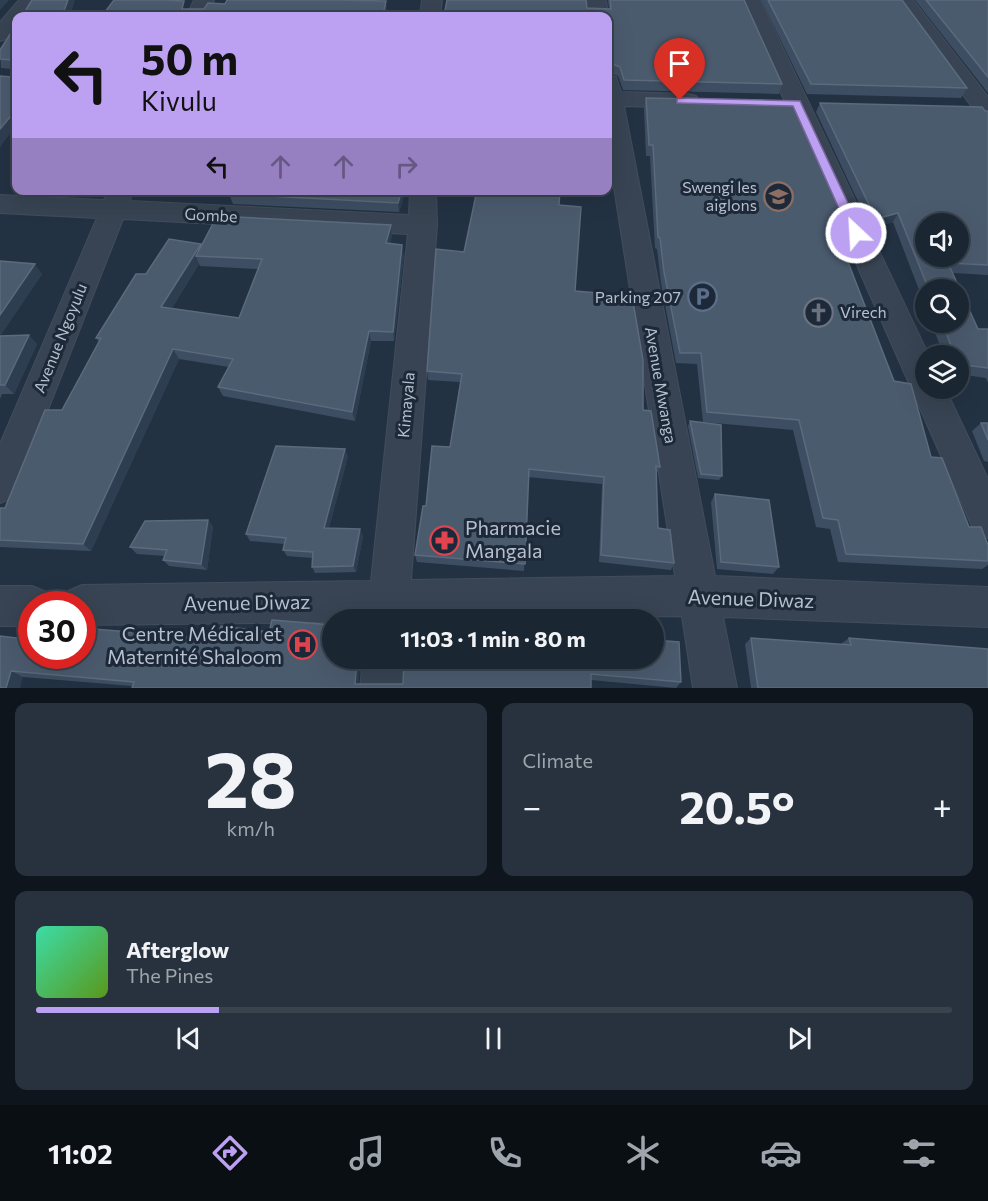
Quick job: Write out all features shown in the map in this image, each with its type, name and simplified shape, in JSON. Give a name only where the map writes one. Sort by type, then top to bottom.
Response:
[{"type":"street","points":[[19,12],[29,0]]},
{"type":"street","points":[[750,0],[915,360]]},
{"type":"street","points":[[903,0],[986,110]]},
{"type":"street","points":[[0,36],[12,21]]},
{"type":"street","points":[[612,93],[715,101]]},
{"type":"street","points":[[960,107],[986,110]]},
{"type":"street","name":"Avenue Mwanga","points":[[612,112],[630,200],[715,688]]},
{"type":"street","name":"Kimayala","points":[[388,609],[423,225],[423,195]]},
{"type":"street","name":"Gombe","points":[[0,204],[117,201],[423,225]]},
{"type":"street","name":"Avenue Ngoyulu","points":[[0,486],[117,201]]},
{"type":"street","points":[[933,399],[988,520]]},
{"type":"street","name":"Avenue Diwaz","points":[[410,609],[699,596],[988,607]]},
{"type":"street","name":"Avenue Diwaz","points":[[96,605],[327,609]]},
{"type":"street","points":[[0,606],[18,606]]},
{"type":"street","points":[[382,688],[383,669]]},
{"type":"building","points":[[32,0],[68,0],[64,12],[24,12]]},
{"type":"building","points":[[114,0],[184,1],[182,9],[204,9],[208,3],[225,4],[227,0],[386,1],[384,12],[105,12]]},
{"type":"building","points":[[447,0],[586,0],[587,8],[611,9],[610,0],[744,0],[782,84],[624,80],[620,67],[612,64],[612,12],[445,12]]},
{"type":"building","points":[[768,0],[902,0],[967,88],[811,84]]},
{"type":"building","points":[[926,0],[988,0],[988,77]]},
{"type":"building","points":[[12,31],[12,60],[0,59],[0,50]]},
{"type":"building","points":[[0,76],[12,77],[12,115],[0,129]]},
{"type":"building","points":[[646,98],[792,101],[859,250],[843,249],[894,381],[911,384],[931,457],[942,458],[969,527],[981,527],[988,545],[988,561],[846,554],[838,520],[823,518],[799,420],[707,412],[701,353],[680,353],[658,237],[653,145],[649,145]]},
{"type":"building","points":[[820,103],[982,107],[988,111],[988,265],[969,264],[969,213],[915,213],[915,255],[898,213],[876,219]]},
{"type":"building","points":[[248,195],[400,195],[398,203]]},
{"type":"building","points":[[476,195],[560,195],[559,205],[581,207],[575,291],[632,296],[643,360],[643,410],[651,411],[660,467],[656,466],[658,528],[670,530],[674,563],[601,555],[604,477],[529,469],[525,564],[415,555],[423,506],[426,506],[432,446],[450,447],[462,374],[427,371],[436,249],[464,252]]},
{"type":"building","points":[[217,216],[391,225],[386,243],[402,245],[393,332],[369,331],[352,412],[218,387],[233,359],[173,349],[83,544],[0,540],[0,508],[5,508],[45,410],[62,410],[101,338],[96,338],[136,274],[146,274],[169,239],[201,244],[161,307],[239,318],[262,259],[196,256]]},
{"type":"building","points":[[0,261],[35,264],[0,315]]},
{"type":"building","points":[[920,267],[950,267],[955,279],[925,279]]},
{"type":"building","points":[[969,309],[978,329],[988,329],[988,368],[969,365],[969,345],[951,345],[946,333],[969,333]]},
{"type":"building","points":[[29,335],[5,385],[0,385],[0,336]]},
{"type":"building","points":[[690,421],[721,425],[722,476],[701,474]]},
{"type":"building","points":[[981,423],[988,423],[988,440]]},
{"type":"building","points":[[276,446],[345,449],[324,528],[360,529],[353,566],[312,567],[313,552],[283,550],[286,538],[246,534]]},
{"type":"building","points":[[715,494],[769,500],[779,567],[721,562]]},
{"type":"building","points":[[208,520],[201,564],[163,560],[167,550],[130,547],[145,521]]},
{"type":"building","points":[[272,620],[322,624],[322,669],[356,669],[355,684],[403,684],[404,669],[664,669],[664,641],[679,642],[681,682],[591,674],[591,688],[132,688],[134,682],[11,671],[6,688],[0,688],[0,636],[18,638],[18,669],[96,669],[96,629],[216,639],[221,626],[269,632]]},
{"type":"building","points":[[751,638],[851,645],[849,638],[988,649],[988,688],[758,688]]},
{"type":"place","name":"Swengi les aiglons","points":[[778,196]]},
{"type":"place","name":"Parking 207","points":[[702,297]]},
{"type":"place","name":"Virech","points":[[819,312]]},
{"type":"place","name":"Pharmacie Mangala","points":[[444,540]]},
{"type":"place","name":"Centre Médical et Maternité Shaloom","points":[[303,645]]},
{"type":"route","points":[[680,100],[797,103],[856,233]]}]
